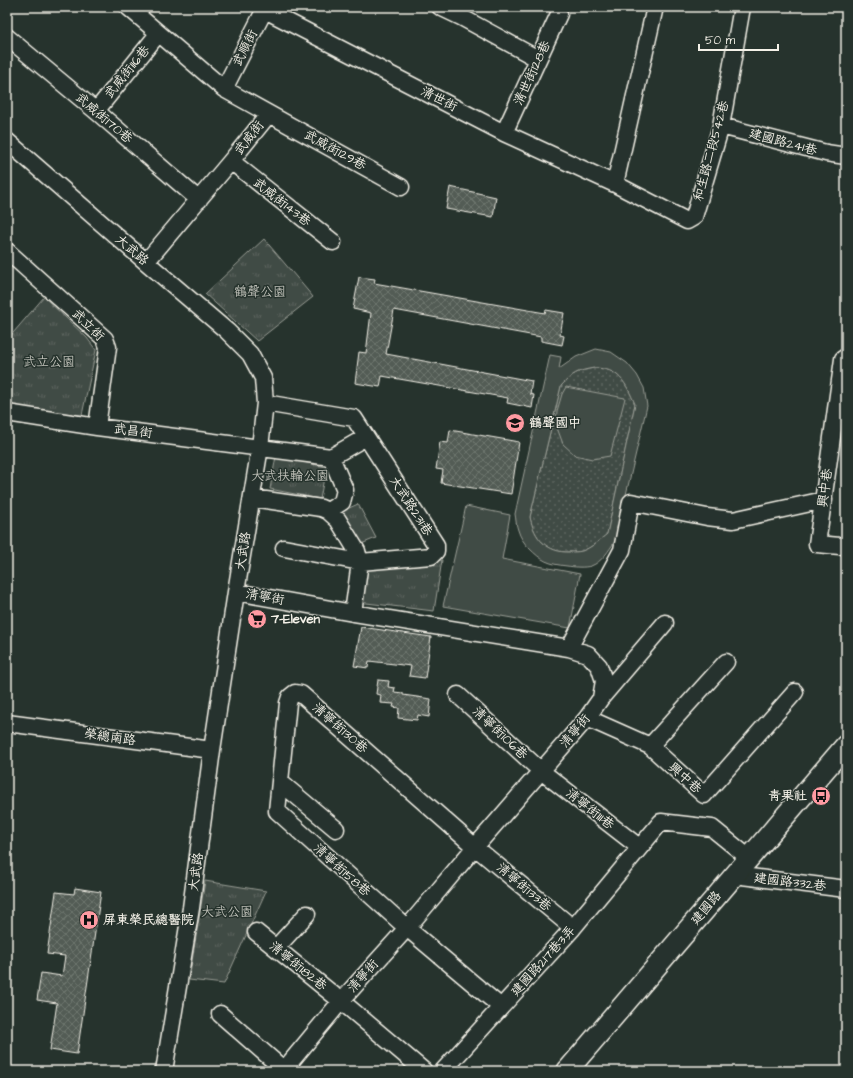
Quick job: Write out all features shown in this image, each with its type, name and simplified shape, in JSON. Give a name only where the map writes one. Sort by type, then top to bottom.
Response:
[{"type":"main road","name":"建國路","points":[[567,1071],[846,745]]},
{"type":"street","name":"武威街","points":[[128,7],[224,89],[269,114],[232,161],[146,262]]},
{"type":"street","points":[[440,7],[463,12],[538,59]]},
{"type":"street","points":[[615,184],[655,7]]},
{"type":"street","name":"和生路二段542巷","points":[[687,221],[694,217],[721,126],[742,7]]},
{"type":"street","name":"清世街","points":[[266,8],[504,133],[615,184],[687,221]]},
{"type":"street","name":"武順街","points":[[224,89],[266,8]]},
{"type":"street","name":"清世街128巷","points":[[504,133],[559,14]]},
{"type":"street","name":"武威街116巷","points":[[96,110],[158,34]]},
{"type":"street","name":"武威街170巷","points":[[7,37],[96,110],[199,200]]},
{"type":"street","name":"武威街129巷","points":[[269,114],[401,187]]},
{"type":"street","name":"建國路241巷","points":[[721,126],[826,153],[846,156]]},
{"type":"street","name":"大武路","points":[[7,140],[227,331],[250,354],[263,378],[265,403],[260,447],[212,750],[191,908],[164,1071]]},
{"type":"street","name":"武威街143巷","points":[[232,161],[333,242]]},
{"type":"street","name":"武立街","points":[[7,251],[105,339],[108,347],[98,427]]},
{"type":"street","name":"興中巷","points":[[846,357],[843,359],[817,544],[840,546],[846,544]]},
{"type":"street","name":"大武路231巷","points":[[265,403],[354,418],[436,545],[436,551],[430,556],[360,562]]},
{"type":"street","name":"武昌街","points":[[7,413],[98,427],[260,447]]},
{"type":"street","points":[[260,447],[331,457],[366,437]]},
{"type":"street","points":[[328,511],[342,502],[345,490],[331,457]]},
{"type":"street","points":[[252,498],[321,508],[328,511],[338,520],[356,551],[360,562],[353,613]]},
{"type":"street","points":[[568,648],[622,550],[631,502],[707,517],[733,520],[824,500]]},
{"type":"street","points":[[284,548],[360,562]]},
{"type":"street","name":"清寧街","points":[[236,592],[353,613],[568,648],[588,654],[599,666],[604,681],[602,698],[587,718],[341,1001],[283,1071]]},
{"type":"street","points":[[602,698],[665,623]]},
{"type":"street","points":[[650,746],[726,662]]},
{"type":"street","name":"興中巷","points":[[587,718],[650,746],[704,795],[795,692]]},
{"type":"street","name":"清寧街130巷","points":[[277,811],[288,703],[290,697],[295,693],[300,694],[475,847]]},
{"type":"street","name":"清寧街106巷","points":[[458,695],[541,771]]},
{"type":"street","name":"榮總南路","points":[[7,723],[212,750]]},
{"type":"street","name":"清寧街111巷","points":[[541,771],[639,847]]},
{"type":"street","points":[[280,782],[336,829]]},
{"type":"street","name":"清寧街158巷","points":[[277,811],[406,928],[501,1007]]},
{"type":"street","name":"建國路217巷3弄","points":[[443,1071],[573,928],[661,822],[712,828],[749,858]]},
{"type":"street","name":"清寧街133巷","points":[[475,847],[573,928]]},
{"type":"street","name":"建國路332巷","points":[[734,875],[846,889]]},
{"type":"street","points":[[276,948],[307,914]]},
{"type":"street","name":"清寧街182巷","points":[[256,932],[424,1071]]},
{"type":"street","points":[[220,1014],[283,1071]]},
{"type":"green space","name":"鶴聲公園","points":[[264,239],[313,297],[257,341],[205,294]]},
{"type":"green space","name":"武立公園","points":[[44,297],[87,338],[96,350],[82,415],[7,407],[7,340]]},
{"type":"green space","points":[[596,349],[611,352],[627,363],[637,375],[644,388],[647,406],[615,541],[599,562],[591,566],[582,567],[555,564],[538,556],[527,546],[521,537],[517,528],[515,514],[550,355],[561,357],[559,369],[576,357]],"holes":[[[594,368],[603,369],[616,374],[625,383],[635,404],[607,534],[585,550],[577,552],[562,552],[548,547],[538,538],[530,517],[561,386],[572,375],[583,370]]]},
{"type":"green space","points":[[594,368],[603,369],[616,374],[625,383],[635,404],[607,534],[585,550],[562,552],[548,547],[538,538],[530,517],[561,386],[576,373]]},
{"type":"green space","points":[[566,387],[625,398],[610,456],[592,459],[575,455],[563,444],[556,425],[557,411],[562,394]]},
{"type":"green space","name":"大武扶輪公園","points":[[276,456],[326,467],[320,499],[270,489]]},
{"type":"green space","points":[[358,504],[376,538],[354,547],[338,513]]},
{"type":"green space","points":[[466,506],[510,515],[502,559],[580,574],[570,628],[443,606]]},
{"type":"green space","points":[[442,560],[434,611],[358,602],[366,565],[392,561]]},
{"type":"green space","name":"大武公園","points":[[205,881],[266,891],[224,984],[189,980]]},
{"type":"building","points":[[450,187],[496,197],[493,217],[446,209]]},
{"type":"building","points":[[359,277],[375,279],[374,283],[545,313],[546,310],[564,313],[560,335],[564,336],[562,345],[541,341],[541,337],[394,310],[386,354],[532,381],[530,394],[534,395],[532,408],[507,403],[508,398],[382,376],[380,387],[355,383],[359,352],[366,353],[371,313],[353,309]]},
{"type":"building","points":[[450,430],[519,442],[511,494],[441,483],[443,470],[436,469],[440,442],[448,443]]},
{"type":"building","points":[[361,627],[431,637],[425,678],[409,676],[411,666],[369,661],[368,668],[354,666]]},
{"type":"building","points":[[378,680],[389,681],[388,687],[395,688],[394,692],[403,693],[403,695],[431,699],[429,717],[418,715],[417,720],[398,718],[399,708],[393,707],[394,704],[380,703],[381,695],[376,694]]},
{"type":"building","points":[[75,888],[101,892],[77,1054],[50,1050],[57,1003],[37,1000],[41,973],[62,976],[65,956],[47,954],[56,892],[74,894]]},
{"type":"place","name":"鶴聲國中","points":[[515,423]]},
{"type":"place","name":"7-Eleven","points":[[257,619]]},
{"type":"place","name":"青果社","points":[[821,796]]},
{"type":"place","name":"屏東榮民總醫院","points":[[89,920]]}]
